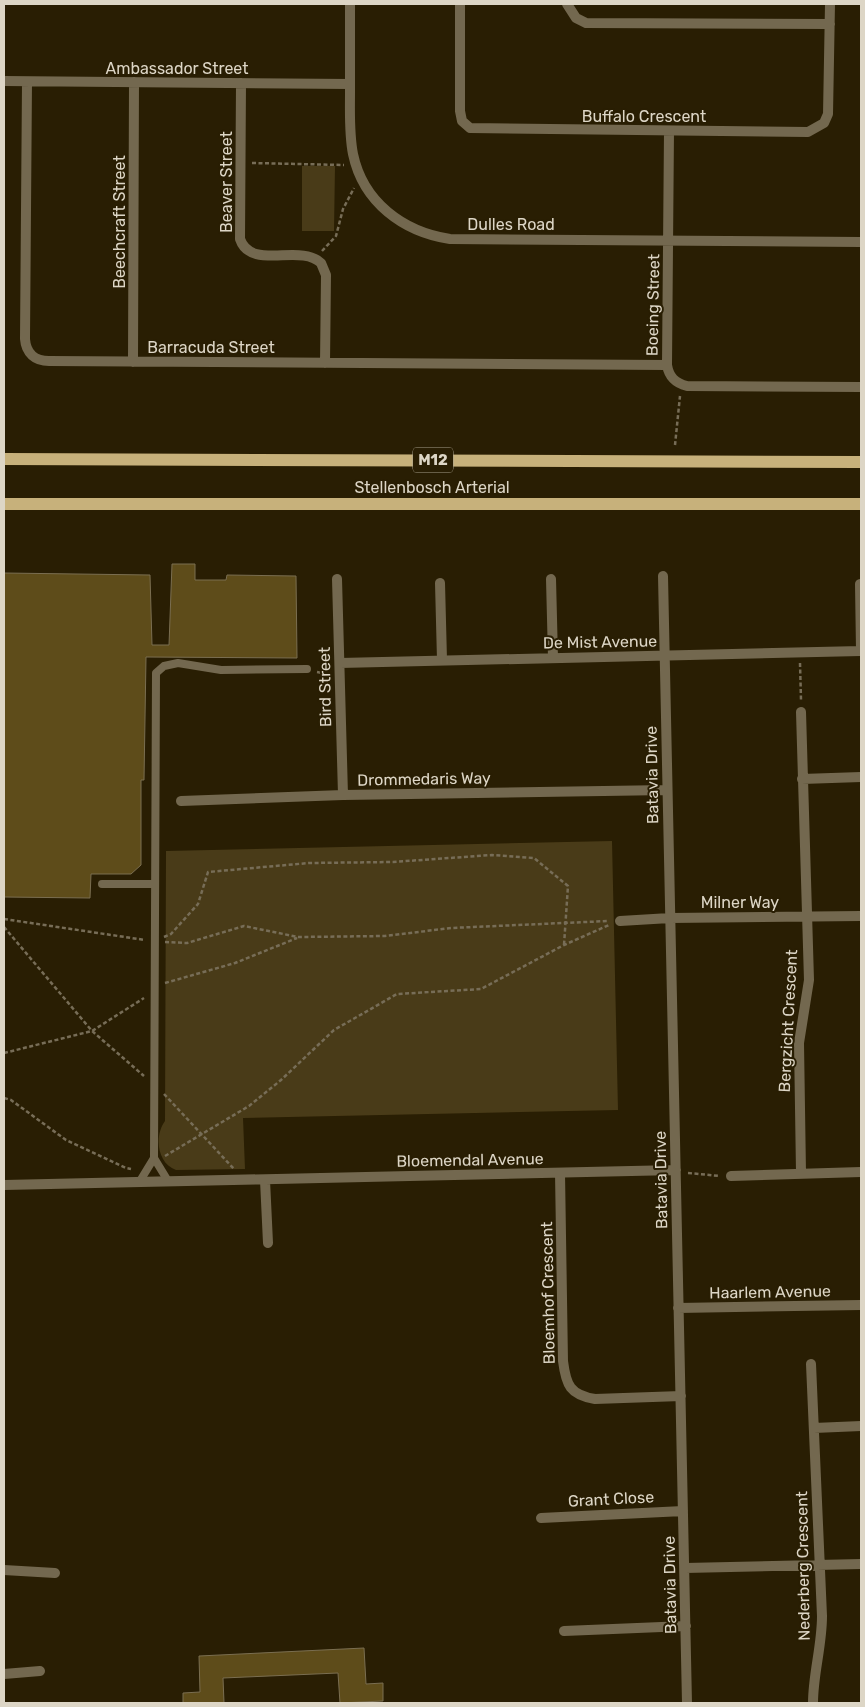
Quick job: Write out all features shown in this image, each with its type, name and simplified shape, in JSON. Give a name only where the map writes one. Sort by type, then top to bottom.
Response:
[{"type":"main road","name":"Stellenbosch Arterial","points":[[4,459],[861,462]]},
{"type":"main road","name":"Stellenbosch Arterial","points":[[4,504],[861,504]]},
{"type":"street","name":"Dulles Road","points":[[350,4],[351,142],[356,164],[364,183],[378,204],[398,221],[410,228],[436,237],[861,242]]},
{"type":"street","name":"Buffalo Crescent","points":[[460,4],[460,116],[470,128],[808,132],[820,127],[828,114],[830,4]]},
{"type":"street","points":[[567,4],[576,18],[586,23],[830,24]]},
{"type":"street","name":"Ambassador Street","points":[[4,81],[350,84]]},
{"type":"street","name":"Barracuda Street","points":[[27,82],[25,344],[31,355],[42,361],[667,365]]},
{"type":"street","name":"Beechcraft Street","points":[[133,362],[134,82]]},
{"type":"street","name":"Beaver Street","points":[[241,83],[240,233],[245,248],[258,254],[308,256],[317,259]]},
{"type":"street","name":"Boeing Street","points":[[669,131],[670,241],[667,365],[674,380],[684,385]]},
{"type":"street","points":[[317,259],[324,266],[326,275],[324,363]]},
{"type":"street","points":[[684,385],[861,387]]},
{"type":"street","name":"Batavia Drive","points":[[663,576],[687,1703]]},
{"type":"street","points":[[551,578],[553,658]]},
{"type":"street","name":"Bird Street","points":[[337,579],[343,795]]},
{"type":"street","points":[[440,583],[442,660]]},
{"type":"street","points":[[860,584],[861,652]]},
{"type":"street","name":"De Mist Avenue","points":[[340,663],[861,652]]},
{"type":"street","name":"Bergzicht Crescent","points":[[801,712],[808,995],[799,1042],[801,1174]]},
{"type":"street","points":[[802,779],[861,777]]},
{"type":"street","name":"Drommedaris Way","points":[[181,800],[343,795],[667,790]]},
{"type":"street","name":"Milner Way","points":[[620,921],[670,918],[861,916]]},
{"type":"street","name":"Bloemendal Avenue","points":[[4,1185],[676,1170]]},
{"type":"street","points":[[731,1176],[861,1172]]},
{"type":"street","name":"Bloemhof Crescent","points":[[560,1173],[563,1361],[565,1378],[571,1390],[581,1396],[595,1399],[681,1396]]},
{"type":"street","points":[[265,1180],[268,1243]]},
{"type":"street","name":"Haarlem Avenue","points":[[678,1308],[861,1305]]},
{"type":"street","name":"Nederberg Crescent","points":[[811,1364],[822,1640],[813,1688],[813,1703]]},
{"type":"street","points":[[814,1428],[861,1426]]},
{"type":"street","name":"Grant Close","points":[[541,1518],[683,1511]]},
{"type":"street","points":[[685,1568],[861,1564]]},
{"type":"street","points":[[4,1570],[55,1573]]},
{"type":"street","points":[[564,1631],[686,1626]]},
{"type":"street","points":[[4,1674],[40,1672]]},
{"type":"lane","points":[[140,1181],[154,1158],[156,673],[164,666],[178,663],[221,670],[306,669]]},
{"type":"lane","points":[[102,884],[155,884]]},
{"type":"lane","points":[[154,1158],[168,1181]]},
{"type":"path","points":[[240,163],[356,164]]},
{"type":"path","points":[[317,259],[336,236],[352,189],[364,183]]},
{"type":"path","points":[[675,445],[678,403],[684,385]]},
{"type":"path","points":[[800,653],[801,712]]},
{"type":"path","points":[[306,669],[340,674]]},
{"type":"path","points":[[155,942],[171,934],[198,904],[208,872],[309,863],[393,862],[492,856],[534,858],[568,886],[564,945]]},
{"type":"path","points":[[4,919],[155,942],[188,943],[244,926],[298,937],[385,936],[451,928],[565,921],[620,921]]},
{"type":"path","points":[[154,1158],[164,1157],[249,1106],[281,1080],[334,1030],[398,994],[481,989],[564,945],[620,921]]},
{"type":"path","points":[[4,927],[92,1031],[154,1083],[201,1136],[234,1169],[234,1180]]},
{"type":"path","points":[[4,1098],[11,1100],[66,1140],[126,1168],[148,1169]]},
{"type":"path","points":[[676,1170],[708,1176],[731,1176]]},
{"type":"shaded area","points":[[302,166],[335,166],[334,231],[302,231]]},
{"type":"shaded area","points":[[612,841],[618,1110],[243,1118],[245,1169],[176,1170],[165,1162],[159,1148],[159,1134],[165,1121],[166,851]]},
{"type":"building","points":[[172,564],[195,564],[195,580],[226,580],[227,575],[296,576],[297,658],[146,657],[144,780],[141,780],[141,865],[131,874],[91,874],[90,898],[4,897],[4,573],[150,575],[152,645],[169,645]]},
{"type":"building","points":[[364,1648],[366,1684],[383,1683],[383,1701],[340,1703],[338,1673],[223,1678],[224,1703],[183,1703],[183,1693],[200,1692],[199,1656]]}]
